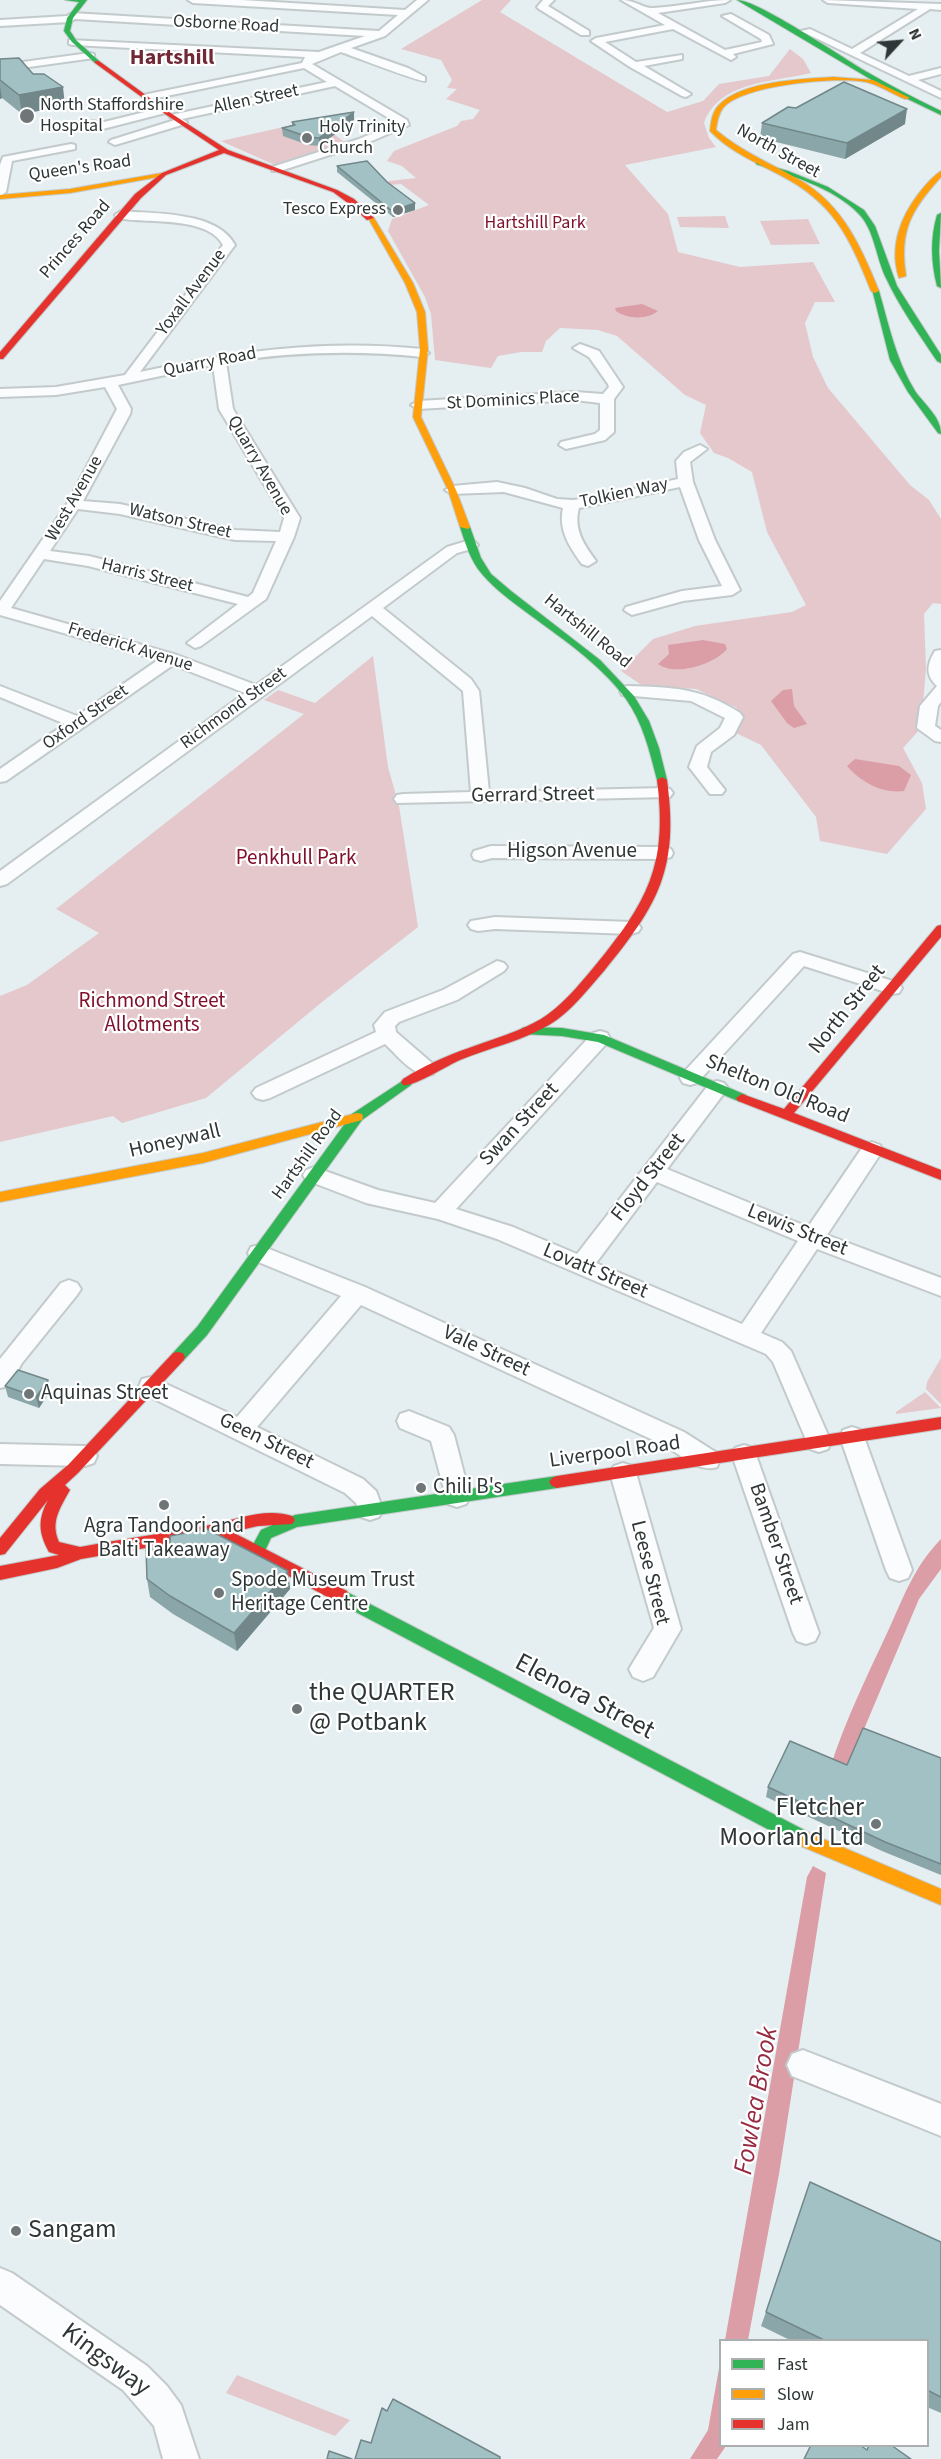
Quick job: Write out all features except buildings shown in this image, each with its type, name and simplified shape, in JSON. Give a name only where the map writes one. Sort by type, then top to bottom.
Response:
[{"type":"main road","points":[[68,0],[84,0]]},
{"type":"main road","points":[[73,42],[67,29],[71,17],[84,0]]},
{"type":"main road","points":[[740,0],[807,34],[907,98],[941,113]]},
{"type":"main road","points":[[760,12],[848,81],[889,104],[941,122]]},
{"type":"main road","points":[[807,34],[848,81]]},
{"type":"main road","name":"Hartshill Road","points":[[0,1549],[45,1493],[79,1463],[202,1330],[357,1118],[426,1069],[525,1031],[554,1015],[578,995],[631,928],[656,886],[664,853],[664,793],[659,766],[649,737],[628,691],[597,659],[483,570],[470,545],[452,489],[419,425],[418,405],[423,330],[421,312],[375,222],[357,204],[336,190],[225,150],[165,110],[73,42]]},
{"type":"main road","points":[[806,82],[819,78],[825,73],[826,66]]},
{"type":"main road","name":"North Street","points":[[907,98],[873,83],[848,81],[806,82],[755,88],[737,96],[718,110],[712,123],[713,131],[728,146],[795,180],[826,202],[843,223],[881,306],[885,337],[891,354],[914,395],[941,431]]},
{"type":"main road","name":"Princes Road","points":[[0,357],[121,215],[164,174],[225,150]]},
{"type":"main road","name":"Princes Road","points":[[194,164],[239,156]]},
{"type":"main road","points":[[758,163],[807,180],[855,207],[875,234],[885,269],[898,294],[941,360]]},
{"type":"main road","points":[[941,173],[909,210],[896,241],[902,279],[941,360]]},
{"type":"main road","name":"Queen's Road","points":[[0,197],[93,188],[164,174]]},
{"type":"main road","points":[[941,215],[935,233],[937,274],[941,286]]},
{"type":"main road","name":"North Street","points":[[785,1116],[941,929]]},
{"type":"main road","name":"Shelton Old Road","points":[[578,995],[582,1017],[600,1038]]},
{"type":"main road","name":"Shelton Old Road","points":[[525,1031],[562,1032],[600,1038],[690,1078],[941,1175]]},
{"type":"main road","name":"Honeywall","points":[[0,1197],[203,1158],[357,1118]]},
{"type":"main road","name":"Liverpool Road","points":[[257,1552],[259,1539],[268,1531],[295,1521],[744,1455],[941,1423]]},
{"type":"main road","name":"Hartshill Road","points":[[45,1520],[79,1463]]},
{"type":"main road","name":"Liverpool Road","points":[[0,1573],[57,1563],[80,1553],[210,1531],[235,1524],[273,1518],[295,1521]]},
{"type":"main road","name":"Liverpool Road","points":[[45,1520],[46,1537],[54,1548],[80,1553]]},
{"type":"main road","name":"Elenora Street","points":[[210,1531],[234,1539],[777,1826],[866,1867],[941,1897]]},
{"type":"street","points":[[192,0],[408,13]]},
{"type":"street","points":[[93,124],[99,127],[165,110],[306,65],[308,60],[318,55],[381,34],[423,0]]},
{"type":"street","points":[[549,0],[542,7],[580,28]]},
{"type":"street","points":[[626,0],[727,55],[772,45],[765,37],[727,16]]},
{"type":"street","points":[[648,12],[680,3],[725,0]]},
{"type":"street","points":[[828,0],[941,7]]},
{"type":"street","points":[[853,53],[927,7]]},
{"type":"street","name":"Osborne Road","points":[[0,23],[71,17],[381,34]]},
{"type":"street","points":[[675,26],[596,42],[633,65],[686,90]]},
{"type":"street","points":[[807,34],[941,95]]},
{"type":"street","points":[[73,42],[318,55]]},
{"type":"street","points":[[340,48],[404,70],[421,79]]},
{"type":"street","points":[[0,68],[48,66],[90,56]]},
{"type":"street","points":[[633,65],[678,57]]},
{"type":"street","points":[[276,169],[383,134],[403,125],[403,122],[306,65]]},
{"type":"street","points":[[908,79],[941,71]]},
{"type":"street","name":"Allen Street","points":[[165,110],[336,83]]},
{"type":"street","points":[[119,114],[165,110]]},
{"type":"street","points":[[115,142],[165,110]]},
{"type":"street","points":[[0,192],[7,159],[71,147]]},
{"type":"street","name":"Yoxall Avenue","points":[[121,215],[203,225],[220,231],[228,240],[229,245],[132,373],[132,378]]},
{"type":"street","name":"Quarry Road","points":[[0,393],[58,393],[219,359],[312,347],[376,348],[422,352]]},
{"type":"street","points":[[580,348],[596,355],[614,351]]},
{"type":"street","name":"St Dominics Place","points":[[566,445],[600,437],[607,432],[607,399],[614,392],[615,382],[600,364],[596,355]]},
{"type":"street","name":"Quarry Avenue","points":[[219,359],[226,409],[292,518],[286,537]]},
{"type":"street","name":"West Avenue","points":[[1,610],[42,554],[74,504],[123,414],[124,409],[110,383]]},
{"type":"street","name":"St Dominics Place","points":[[418,405],[575,396],[607,399]]},
{"type":"street","points":[[686,482],[684,462],[689,455],[700,449]]},
{"type":"street","name":"Tolkien Way","points":[[452,489],[494,486],[527,493],[543,501],[572,505],[608,500],[638,490],[686,482],[707,540],[732,591],[682,596],[632,610]]},
{"type":"street","name":"Watson Street","points":[[74,504],[120,509],[236,535],[286,537]]},
{"type":"street","points":[[572,505],[568,514],[571,533],[588,561]]},
{"type":"street","points":[[195,642],[260,596],[286,537]]},
{"type":"street","name":"Richmond Street","points":[[0,880],[452,549],[470,545]]},
{"type":"street","name":"Harris Street","points":[[42,554],[89,561],[251,603]]},
{"type":"street","points":[[373,608],[465,683],[471,691],[480,797]]},
{"type":"street","name":"Frederick Avenue","points":[[1,610],[171,659],[258,692]]},
{"type":"street","points":[[941,655],[936,662],[937,677],[941,682]]},
{"type":"street","name":"Oxford Street","points":[[0,777],[171,659]]},
{"type":"street","points":[[941,690],[928,706],[926,728],[941,737]]},
{"type":"street","points":[[0,691],[78,723]]},
{"type":"street","points":[[628,691],[690,693],[714,702],[734,717],[728,731],[703,750],[698,767],[716,790]]},
{"type":"street","name":"Gerrard Street","points":[[403,799],[664,793]]},
{"type":"street","name":"Higson Avenue","points":[[481,855],[490,852],[664,853]]},
{"type":"street","points":[[478,926],[495,923],[631,928]]},
{"type":"street","points":[[690,1078],[800,958],[892,988]]},
{"type":"street","points":[[426,1069],[387,1035],[384,1025],[392,1017],[450,995],[460,981],[497,967]]},
{"type":"street","points":[[263,1094],[387,1035]]},
{"type":"street","name":"Swan Street","points":[[440,1212],[600,1038]]},
{"type":"street","name":"Floyd Street","points":[[580,1267],[717,1088]]},
{"type":"street","points":[[746,1336],[872,1150]]},
{"type":"street","name":"Lewis Street","points":[[653,1172],[812,1238],[941,1287]]},
{"type":"street","name":"Lovatt Street","points":[[314,1175],[374,1197],[440,1212],[505,1233],[774,1348],[783,1357],[819,1442]]},
{"type":"street","name":"Vale Street","points":[[259,1253],[357,1293],[675,1439],[708,1460]]},
{"type":"street","points":[[0,1379],[14,1357],[69,1289]]},
{"type":"street","points":[[241,1429],[357,1293]]},
{"type":"street","name":"Geen Street","points":[[151,1386],[354,1486],[367,1498],[370,1510]]},
{"type":"street","points":[[409,1421],[440,1434],[445,1442],[457,1497]]},
{"type":"street","points":[[852,1437],[899,1570]]},
{"type":"street","points":[[0,1454],[79,1463]]},
{"type":"street","name":"Bamber Street","points":[[744,1455],[806,1633]]},
{"type":"street","name":"Leese Street","points":[[623,1473],[668,1629],[643,1669]]},
{"type":"street","points":[[803,2065],[941,2120]]},
{"type":"street","name":"Kingsway","points":[[0,2285],[135,2378],[155,2398],[169,2417],[181,2459]]},
{"type":"green space","name":"Hartshill Park","points":[[482,0],[511,0],[500,12],[667,112],[703,101],[719,84],[769,76],[790,49],[803,59],[811,73],[749,86],[722,99],[711,109],[704,123],[709,138],[716,147],[625,165],[668,214],[678,252],[740,267],[813,262],[835,302],[815,302],[805,323],[813,357],[828,388],[910,485],[929,500],[941,519],[941,604],[933,603],[924,614],[926,668],[921,728],[903,748],[922,783],[926,809],[887,854],[820,841],[816,817],[761,745],[736,733],[737,708],[696,689],[643,686],[621,671],[653,639],[695,626],[792,612],[806,605],[767,532],[752,472],[714,453],[700,433],[706,405],[685,395],[617,336],[598,330],[560,328],[546,341],[542,352],[521,352],[498,356],[491,368],[435,360],[431,314],[425,297],[388,231],[392,219],[429,205],[401,184],[363,187],[363,184],[416,178],[402,166],[387,161],[394,151],[457,126],[461,121],[473,119],[480,110],[446,99],[457,89],[447,88],[452,80],[441,60],[401,49]]},
{"type":"green space","points":[[315,120],[347,144],[277,166],[221,141]]},
{"type":"green space","points":[[725,216],[729,228],[680,227],[677,217]]},
{"type":"green space","points":[[808,219],[820,244],[771,245],[760,221]]},
{"type":"green space","points":[[373,656],[388,767],[399,806],[418,927],[322,1002],[206,1098],[122,1123],[113,1116],[0,1142],[0,996],[27,985],[99,933],[56,909],[304,714],[264,700],[278,690],[315,703]]},
{"type":"green space","points":[[941,1358],[941,1404],[926,1389],[927,1382]]},
{"type":"green space","points":[[925,1392],[941,1408],[896,1414],[896,1412]]},
{"type":"green space","points":[[237,2375],[350,2420],[335,2436],[226,2393]]},
{"type":"shaded area","points":[[642,304],[658,311],[648,316],[637,317],[621,314],[615,308]]},
{"type":"shaded area","points":[[703,640],[725,644],[727,649],[714,660],[694,667],[674,669],[658,664],[669,654],[668,645]]},
{"type":"shaded area","points":[[792,689],[794,706],[807,724],[794,728],[787,723],[771,701],[783,690]]},
{"type":"shaded area","points":[[855,759],[899,766],[911,775],[904,791],[888,791],[865,782],[847,766]]},
{"type":"shaded area","points":[[941,1539],[941,1569],[919,1599],[845,1774],[830,1768],[842,1733],[904,1595],[923,1561]]},
{"type":"shaded area","points":[[813,1866],[826,1873],[779,2174],[748,2339],[725,2339],[807,1877]]},
{"type":"shaded area","points":[[719,2369],[719,2447],[725,2447],[717,2459],[690,2459],[708,2430]]},
{"type":"traffic: fast","points":[[68,0],[84,1]]},
{"type":"traffic: fast","points":[[84,0],[70,18],[67,31],[74,41],[97,62]]},
{"type":"traffic: fast","points":[[740,0],[865,73],[941,113]]},
{"type":"traffic: fast","points":[[758,163],[826,188],[861,212],[871,226],[894,286],[941,361]]},
{"type":"traffic: fast","points":[[941,215],[936,233],[935,251],[941,286]]},
{"type":"traffic: fast","points":[[875,291],[894,360],[912,392],[941,431]]},
{"type":"traffic: fast","points":[[465,527],[476,558],[488,576],[597,662],[630,698],[654,748],[662,780]]},
{"type":"traffic: fast","points":[[526,1031],[562,1032],[600,1038],[742,1098]]},
{"type":"traffic: fast","points":[[178,1357],[202,1331],[357,1117],[407,1082]]},
{"type":"traffic: fast","points":[[257,1552],[266,1534],[295,1521],[557,1482]]},
{"type":"traffic: fast","points":[[341,1596],[802,1838]]},
{"type":"traffic: slow","points":[[875,291],[857,247],[832,208],[808,188],[735,148],[713,131],[714,124],[716,114],[722,105],[732,98],[768,87],[812,80],[865,80],[907,98]]},
{"type":"traffic: slow","points":[[902,276],[900,245],[906,219],[920,196],[941,173]]},
{"type":"traffic: slow","points":[[0,197],[70,191],[162,175]]},
{"type":"traffic: slow","points":[[370,218],[409,283],[421,312],[424,349],[417,417],[452,490],[465,527]]},
{"type":"traffic: slow","points":[[0,1197],[203,1158],[357,1117]]},
{"type":"traffic: slow","points":[[802,1838],[941,1897]]},
{"type":"traffic: jam","points":[[97,62],[167,113],[226,151],[335,191],[351,201],[370,218]]},
{"type":"traffic: jam","points":[[0,357],[138,196],[164,174],[225,150]]},
{"type":"traffic: jam","points":[[407,1082],[438,1065],[546,1021],[570,1002],[616,949],[645,906],[662,862],[666,837],[666,810],[662,780]]},
{"type":"traffic: jam","points":[[785,1116],[941,929]]},
{"type":"traffic: jam","points":[[742,1098],[941,1175]]},
{"type":"traffic: jam","points":[[0,1549],[45,1493],[73,1469],[178,1357]]},
{"type":"traffic: jam","points":[[557,1482],[941,1423]]},
{"type":"traffic: jam","points":[[62,1490],[48,1518],[48,1532],[54,1547],[80,1553]]},
{"type":"traffic: jam","points":[[210,1531],[258,1520],[287,1520]]},
{"type":"traffic: jam","points":[[0,1573],[57,1562],[80,1553],[210,1531],[234,1539],[341,1596]]},
{"type":"place","name":"North Staffordshire Hospital","points":[[27,116]]},
{"type":"place","name":"Holy Trinity Church","points":[[307,138]]},
{"type":"place","name":"Tesco Express","points":[[398,210]]},
{"type":"place","name":"Aquinas Street","points":[[29,1394]]},
{"type":"place","name":"Chili B's","points":[[421,1488]]},
{"type":"place","name":"Agra Tandoori and Balti Takeaway","points":[[164,1505]]},
{"type":"place","name":"Spode Museum Trust Heritage Centre","points":[[219,1593]]},
{"type":"place","name":"the QUARTER @ Potbank","points":[[297,1709]]},
{"type":"place","name":"Fletcher Moorland Ltd","points":[[876,1824]]},
{"type":"place","name":"Sangam","points":[[16,2231]]},
{"type":"district","name":"Hartshill","points":[[172,59]]},
{"type":"park label","name":"Penkhull Park","points":[[296,859]]},
{"type":"park label","name":"Richmond Street Allotments","points":[[152,1014]]},
{"type":"water label","name":"Fowlea Brook","points":[[758,2101]]}]
